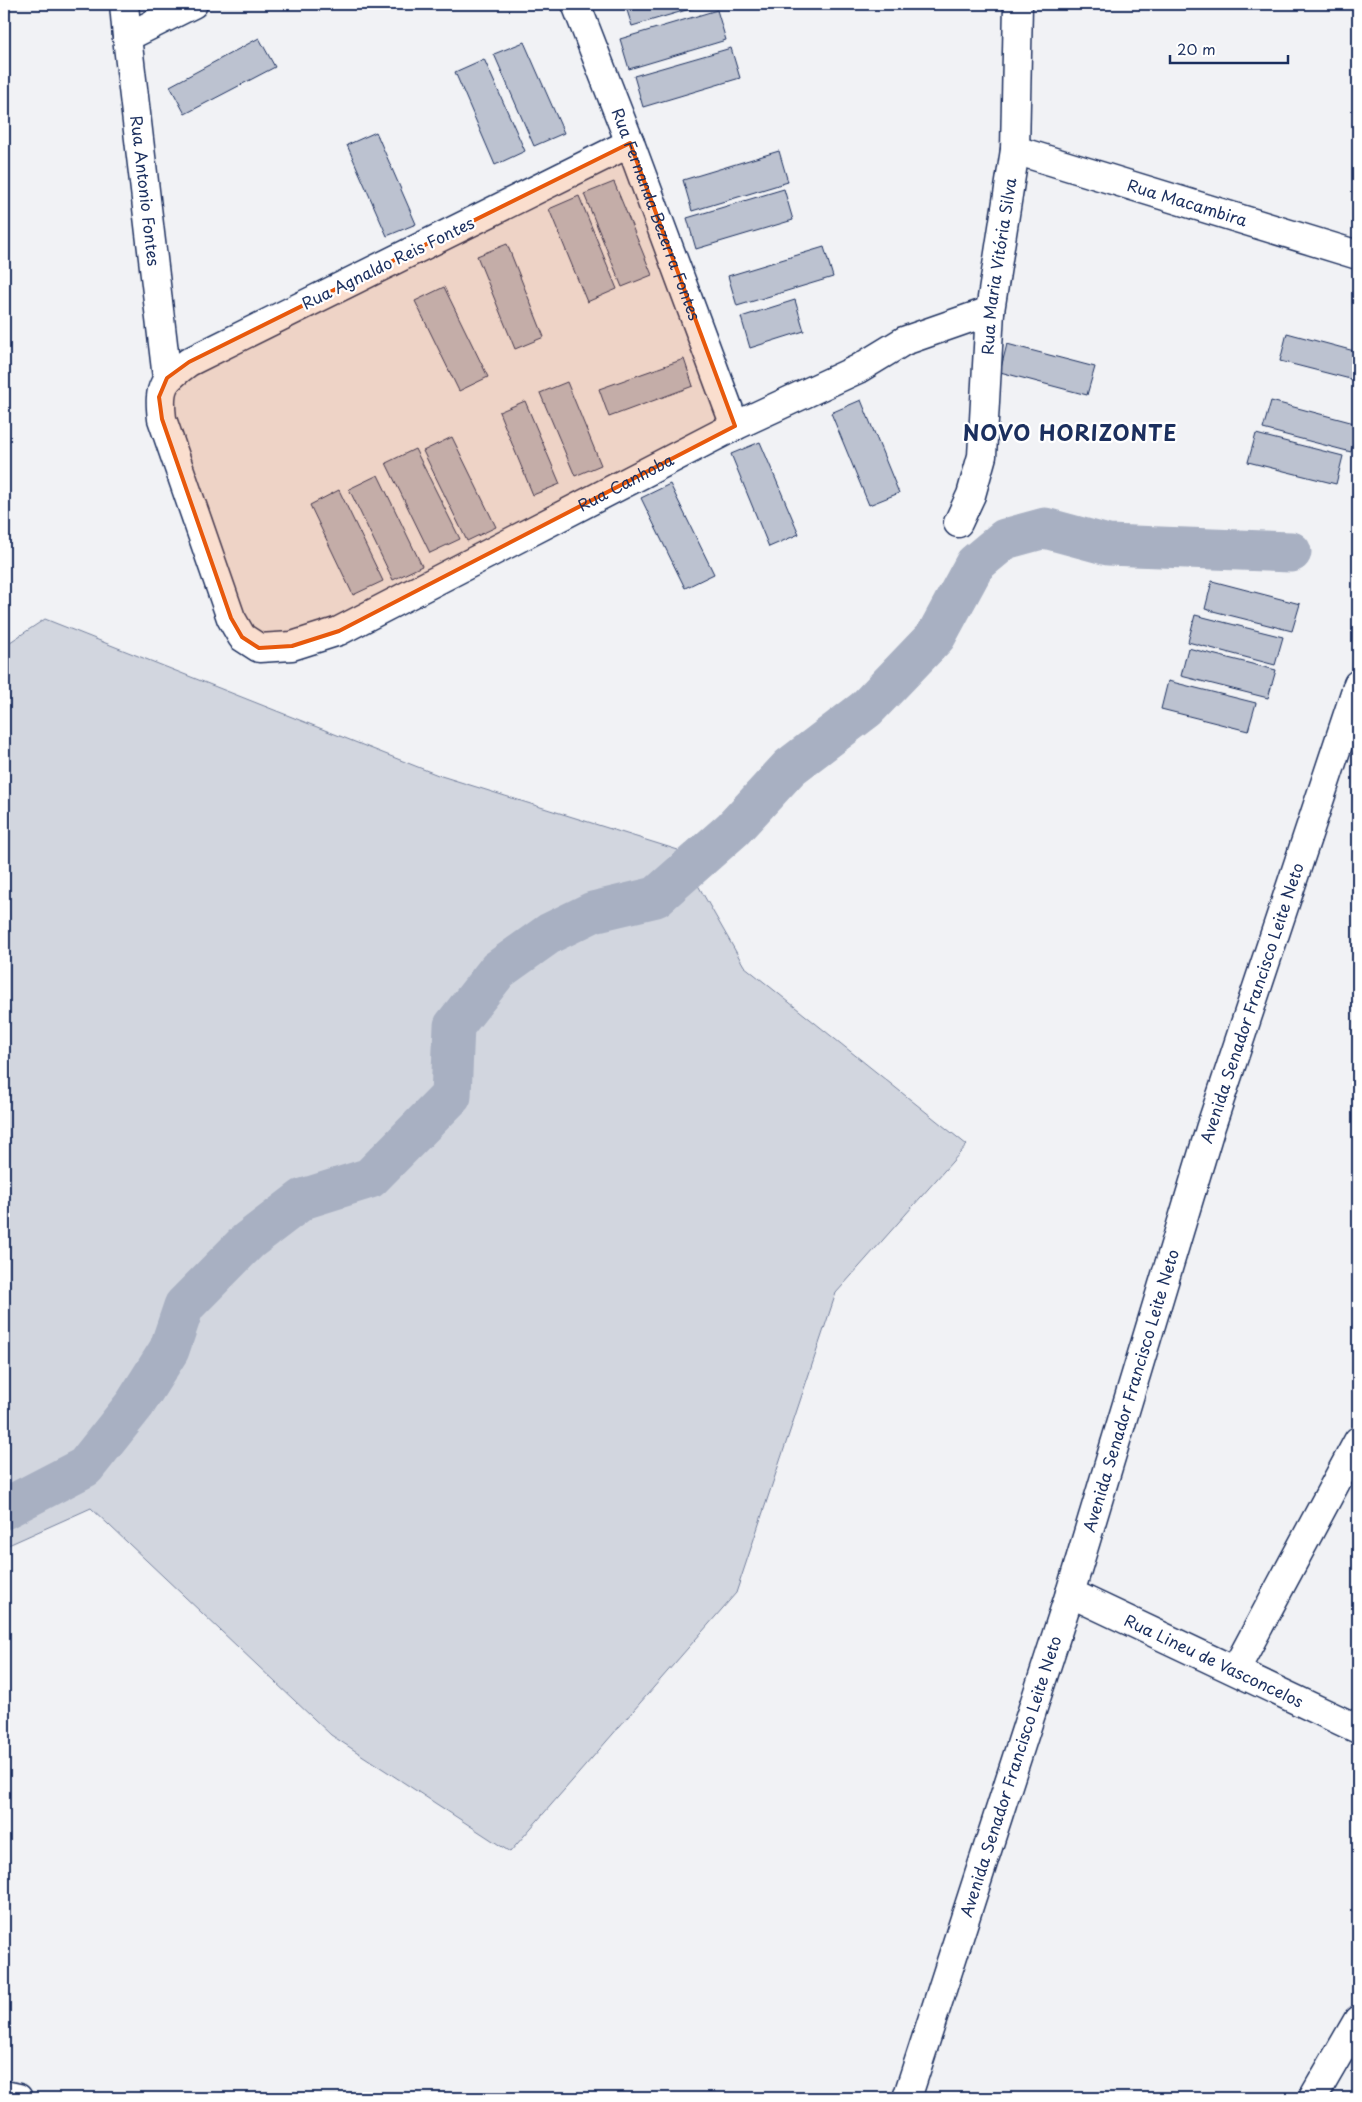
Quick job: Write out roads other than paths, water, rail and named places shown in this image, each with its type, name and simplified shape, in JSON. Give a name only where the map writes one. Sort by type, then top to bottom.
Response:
[{"type":"street","name":"Rua Antonio Fontes","points":[[124,4],[163,387],[164,427],[231,618],[242,637],[259,648]]},
{"type":"street","points":[[127,38],[193,4]]},
{"type":"street","name":"Rua Fernanda Bezerra Fontes","points":[[576,4],[630,143],[735,426]]},
{"type":"street","name":"Rua Maria Vitória Silva","points":[[958,523],[971,495],[982,456],[990,311],[1015,150],[1018,4]]},
{"type":"street","name":"Rua Agnaldo Reis Fontes","points":[[163,387],[189,362],[630,143]]},
{"type":"street","name":"Rua Macambira","points":[[1015,150],[1358,255]]},
{"type":"street","name":"Rua Canhoba","points":[[259,648],[292,646],[339,630],[735,426],[858,369],[904,341],[990,311]]},
{"type":"street","name":"Avenida Senador Francisco Leite Neto","points":[[907,2098],[1070,1593],[1210,1129],[1358,684]]},
{"type":"street","points":[[1236,1669],[1358,1442]]},
{"type":"street","name":"Rua Lineu de Vasconcelos","points":[[1070,1593],[1236,1669],[1358,1728]]},
{"type":"street","points":[[1313,2098],[1358,2020]]},
{"type":"street","points":[[4,2095],[18,2098]]},
{"type":"waterway","points":[[4,1509],[85,1467],[135,1404],[169,1350],[184,1306],[248,1241],[303,1199],[370,1178],[451,1096],[454,1026],[498,970],[550,933],[593,912],[656,897],[733,829],[790,767],[866,709],[936,636],[975,564],[1005,539],[1045,528],[1108,545],[1291,552]]},
{"type":"district","name":"NOVO HORIZONTE","points":[[1070,434]]}]
